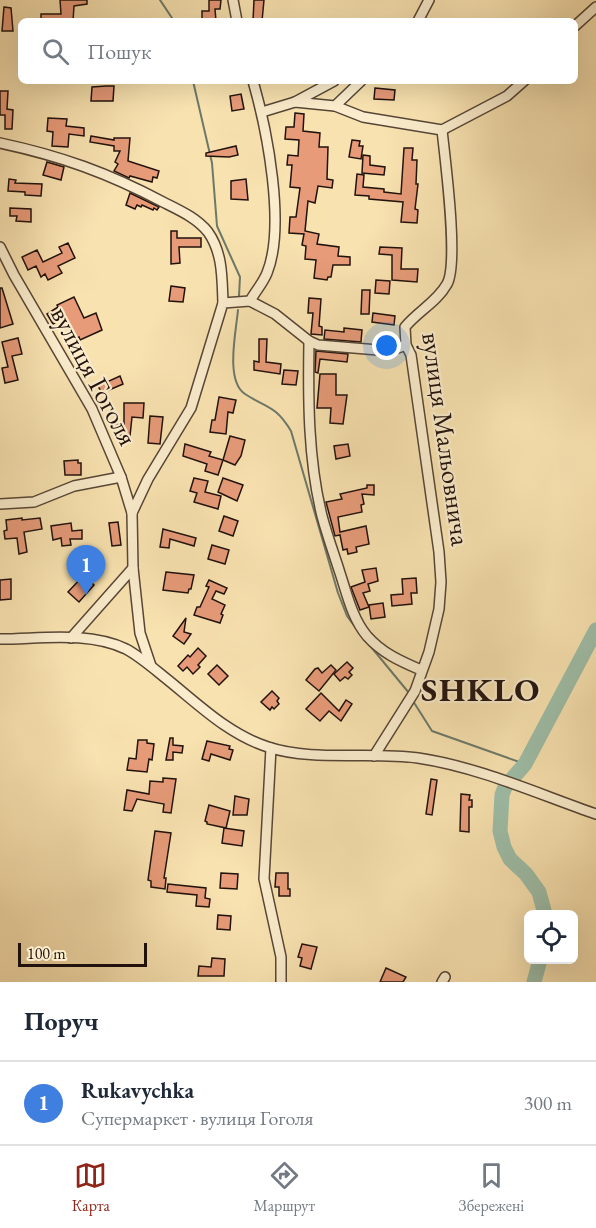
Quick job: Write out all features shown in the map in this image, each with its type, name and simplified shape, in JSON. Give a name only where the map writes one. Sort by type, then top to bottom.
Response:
[{"type":"street","points":[[233,0],[236,18]]},
{"type":"street","points":[[419,18],[429,0]]},
{"type":"street","points":[[578,23],[596,7]]},
{"type":"street","points":[[250,301],[267,274],[274,238],[272,182],[262,112],[255,84]]},
{"type":"street","points":[[262,112],[295,102],[328,84]]},
{"type":"street","points":[[335,106],[358,84]]},
{"type":"street","points":[[295,102],[335,106],[363,117],[442,130],[507,96],[521,84]]},
{"type":"street","name":"вулиця Мальовнича","points":[[374,756],[415,691],[435,633],[441,582],[439,552],[405,327],[414,316],[436,300],[448,282],[452,254],[442,130]]},
{"type":"street","points":[[0,143],[46,154],[110,175],[195,219],[208,233],[218,253],[222,271],[223,303],[191,408],[148,479],[132,513]]},
{"type":"street","name":"вулиця Гоголя","points":[[0,247],[92,409],[121,477],[132,513],[133,568],[140,633],[151,666]]},
{"type":"street","points":[[223,303],[250,301],[274,314],[309,341],[318,345],[382,351],[390,351],[406,345]]},
{"type":"street","points":[[309,341],[310,429],[317,487],[322,515],[347,596],[354,616],[381,650],[421,670]]},
{"type":"street","points":[[0,504],[34,502],[74,486],[121,477]]},
{"type":"street","points":[[71,638],[133,568]]},
{"type":"street","points":[[0,639],[71,638],[100,641],[126,650],[151,666],[241,737],[271,748],[311,754],[417,758],[473,771],[596,814]]},
{"type":"street","points":[[271,748],[264,879],[280,957],[281,982]]},
{"type":"building","points":[[60,0],[87,0],[87,4],[74,6],[73,18],[41,18],[41,14],[61,14]]},
{"type":"building","points":[[209,0],[221,0],[220,9],[215,9],[216,18],[202,18],[202,11],[209,11]]},
{"type":"building","points":[[254,0],[264,0],[262,18],[253,18]]},
{"type":"building","points":[[4,7],[11,8],[13,31],[2,31]]},
{"type":"building","points":[[114,86],[113,101],[91,101],[92,87]]},
{"type":"building","points":[[375,88],[395,90],[394,100],[374,99]]},
{"type":"building","points":[[0,91],[8,91],[7,109],[13,110],[12,129],[5,129],[5,115],[0,115]]},
{"type":"building","points":[[241,94],[244,109],[232,111],[230,96]]},
{"type":"building","points":[[295,113],[304,114],[303,131],[320,133],[319,147],[328,147],[327,179],[333,180],[332,188],[318,186],[315,203],[308,201],[305,231],[319,234],[317,244],[339,247],[338,256],[350,257],[350,265],[333,265],[331,277],[327,280],[314,278],[316,260],[305,259],[306,246],[302,245],[304,234],[289,233],[290,217],[296,217],[300,188],[290,187],[292,165],[287,165],[288,155],[298,156],[299,140],[285,139],[286,127],[294,127]]},
{"type":"building","points":[[48,118],[67,119],[66,126],[84,128],[84,136],[69,134],[68,147],[52,146],[53,132],[47,131]]},
{"type":"building","points":[[91,136],[114,140],[114,138],[130,138],[128,161],[159,171],[157,178],[153,177],[152,182],[130,176],[129,178],[114,171],[118,164],[115,162],[120,151],[114,151],[114,146],[90,142]]},
{"type":"building","points":[[352,140],[360,141],[359,146],[363,146],[361,159],[349,157]]},
{"type":"building","points":[[236,146],[238,155],[206,156],[206,153]]},
{"type":"building","points":[[404,148],[413,148],[412,160],[417,160],[416,184],[418,184],[415,209],[418,210],[417,223],[401,222],[403,202],[369,199],[369,196],[355,195],[357,174],[364,175],[363,187],[384,189],[384,192],[401,194]]},
{"type":"building","points":[[363,155],[370,156],[370,165],[385,167],[384,175],[362,173]]},
{"type":"building","points":[[47,162],[64,167],[61,180],[43,175]]},
{"type":"building","points":[[9,179],[16,180],[15,183],[42,184],[41,196],[8,191]]},
{"type":"building","points":[[246,179],[248,200],[231,199],[231,181]]},
{"type":"building","points":[[130,193],[159,207],[153,210],[137,205],[135,209],[126,205]]},
{"type":"building","points":[[10,208],[31,209],[31,222],[16,221],[17,216],[10,216]]},
{"type":"building","points":[[171,231],[177,231],[177,238],[201,238],[201,247],[179,247],[180,263],[171,264]]},
{"type":"building","points":[[68,243],[75,258],[58,266],[62,273],[48,280],[45,274],[41,277],[36,266],[28,270],[22,257],[37,250],[43,262],[62,253],[59,247]]},
{"type":"building","points":[[380,247],[402,248],[401,269],[418,269],[417,282],[392,280],[392,255],[379,254]]},
{"type":"building","points":[[376,280],[390,281],[389,294],[375,293]]},
{"type":"building","points":[[171,286],[185,288],[183,302],[169,301]]},
{"type":"building","points":[[0,288],[2,288],[13,324],[0,328]]},
{"type":"building","points":[[362,290],[370,290],[369,314],[361,314]]},
{"type":"building","points":[[74,297],[84,318],[96,313],[102,330],[80,340],[79,337],[74,339],[65,317],[53,324],[47,314],[58,307],[57,305]]},
{"type":"building","points":[[309,298],[321,299],[319,326],[322,327],[322,335],[311,334],[313,313],[308,313]]},
{"type":"building","points":[[373,313],[395,316],[394,325],[372,322]]},
{"type":"building","points":[[344,328],[362,330],[361,342],[324,339],[325,330],[344,332]]},
{"type":"building","points":[[18,338],[22,354],[12,356],[18,380],[5,383],[2,368],[8,367],[2,342]]},
{"type":"building","points":[[259,339],[267,339],[266,362],[281,364],[280,374],[254,370],[254,361],[259,362]]},
{"type":"building","points":[[316,351],[348,354],[347,362],[320,359],[318,373],[315,372]]},
{"type":"building","points":[[284,370],[298,371],[296,385],[282,384]]},
{"type":"building","points":[[320,374],[336,374],[336,395],[347,395],[343,424],[330,423],[331,408],[317,408]]},
{"type":"building","points":[[120,376],[123,384],[102,393],[98,386]]},
{"type":"building","points":[[219,397],[236,400],[233,413],[228,412],[226,434],[210,432],[212,420],[215,420]]},
{"type":"building","points":[[124,403],[144,403],[143,418],[132,417],[130,436],[114,434],[116,424],[124,425]]},
{"type":"building","points":[[150,416],[163,417],[160,444],[148,443]]},
{"type":"building","points":[[230,436],[245,440],[241,456],[235,465],[223,460]]},
{"type":"building","points":[[185,444],[211,452],[209,456],[223,460],[218,475],[205,471],[207,464],[183,456]]},
{"type":"building","points":[[348,444],[350,456],[336,459],[334,446]]},
{"type":"building","points":[[78,460],[78,463],[81,463],[81,475],[65,475],[64,461]]},
{"type":"building","points":[[194,478],[208,481],[205,492],[221,496],[218,509],[194,502],[197,493],[190,491]]},
{"type":"building","points":[[223,478],[243,485],[237,501],[218,492]]},
{"type":"building","points":[[367,485],[374,485],[374,495],[362,494],[364,504],[361,505],[362,512],[338,517],[340,532],[366,526],[369,544],[356,547],[357,552],[348,554],[347,549],[343,550],[340,535],[335,536],[326,502],[342,499],[340,494],[367,488]]},
{"type":"building","points":[[224,516],[238,521],[233,536],[219,531]]},
{"type":"building","points":[[22,518],[22,520],[40,518],[42,529],[24,532],[27,552],[19,554],[17,538],[5,539],[4,531],[7,530],[6,520]]},
{"type":"building","points":[[118,522],[121,545],[112,546],[109,523]]},
{"type":"building","points":[[71,523],[72,531],[82,530],[82,539],[70,539],[71,545],[62,546],[61,538],[53,540],[51,526]]},
{"type":"building","points":[[163,529],[196,538],[194,546],[170,539],[169,548],[160,547]]},
{"type":"building","points":[[212,545],[229,550],[225,564],[208,559]]},
{"type":"building","points":[[376,568],[378,581],[368,584],[370,591],[363,593],[369,607],[360,610],[351,587],[365,582],[362,570]]},
{"type":"building","points":[[166,572],[194,575],[188,593],[163,590]]},
{"type":"building","points":[[84,575],[94,585],[79,602],[68,592]]},
{"type":"building","points":[[416,578],[417,593],[411,593],[412,604],[392,606],[391,595],[403,594],[402,579]]},
{"type":"building","points":[[11,579],[11,599],[0,600],[0,580]]},
{"type":"building","points":[[209,580],[227,588],[224,594],[216,591],[212,599],[225,605],[220,623],[194,615],[209,587],[206,586]]},
{"type":"building","points":[[383,603],[385,617],[371,619],[369,605]]},
{"type":"building","points":[[186,618],[184,632],[191,634],[184,644],[173,636]]},
{"type":"building","points":[[198,648],[206,656],[198,665],[200,667],[193,674],[187,667],[183,671],[178,666]]},
{"type":"building","points":[[347,662],[353,668],[349,672],[352,675],[340,681],[334,674]]},
{"type":"building","points":[[217,665],[228,676],[219,685],[208,674]]},
{"type":"building","points":[[331,665],[336,670],[319,691],[306,680],[315,669],[318,668],[322,673]]},
{"type":"building","points":[[272,691],[279,698],[277,701],[279,704],[270,710],[261,702]]},
{"type":"building","points":[[321,693],[339,711],[346,700],[352,704],[341,721],[329,711],[320,721],[306,709]]},
{"type":"building","points":[[170,738],[173,738],[173,745],[183,746],[182,753],[173,752],[173,760],[166,760]]},
{"type":"building","points":[[138,740],[147,740],[147,743],[154,744],[152,760],[149,759],[147,772],[127,770],[129,758],[136,759]]},
{"type":"building","points":[[207,741],[230,746],[229,749],[233,750],[230,760],[211,754],[209,761],[202,759]]},
{"type":"building","points":[[163,778],[176,779],[171,813],[163,812],[164,804],[137,799],[132,811],[124,810],[127,790],[149,794],[150,781],[163,782]]},
{"type":"building","points":[[431,779],[437,780],[432,815],[426,814]]},
{"type":"building","points":[[461,794],[470,795],[469,800],[472,800],[472,807],[469,807],[469,832],[460,831]]},
{"type":"building","points":[[235,796],[249,799],[247,815],[233,815]]},
{"type":"building","points":[[209,805],[230,811],[226,828],[207,824],[205,821]]},
{"type":"building","points":[[224,828],[244,831],[242,846],[222,843]]},
{"type":"building","points":[[155,831],[171,833],[164,878],[166,878],[165,889],[151,887],[151,881],[148,880]]},
{"type":"building","points":[[221,873],[238,874],[237,889],[220,888]]},
{"type":"building","points":[[276,873],[288,873],[290,896],[279,896],[279,887],[275,887]]},
{"type":"building","points":[[168,884],[206,888],[205,898],[210,899],[209,907],[196,906],[197,895],[167,892]]},
{"type":"building","points":[[218,915],[231,916],[230,930],[217,929]]},
{"type":"building","points":[[302,944],[317,947],[311,969],[300,966],[302,958],[298,957]]},
{"type":"building","points":[[212,958],[225,959],[224,976],[198,976],[199,966],[211,967]]},
{"type":"building","points":[[386,968],[406,977],[403,982],[380,982]]},
{"type":"waterway","points":[[160,0],[172,18]]},
{"type":"waterway","points":[[194,84],[212,163],[217,226],[240,277],[239,296]]},
{"type":"waterway","points":[[238,310],[233,355],[235,378],[239,388],[245,394],[271,408],[291,431],[338,593],[347,616],[361,635]]},
{"type":"waterway","points":[[544,910],[539,892],[526,874],[510,859],[504,847],[500,831],[502,795],[505,787],[525,764],[596,630]]},
{"type":"waterway","points":[[367,642],[409,693]]},
{"type":"waterway","points":[[413,701],[432,731],[525,764]]},
{"type":"waterway","points":[[534,982],[539,964]]},
{"type":"place","name":"Rukavychka","points":[[86,595]]},
{"type":"district","name":"SHKLO","points":[[481,689]]}]
